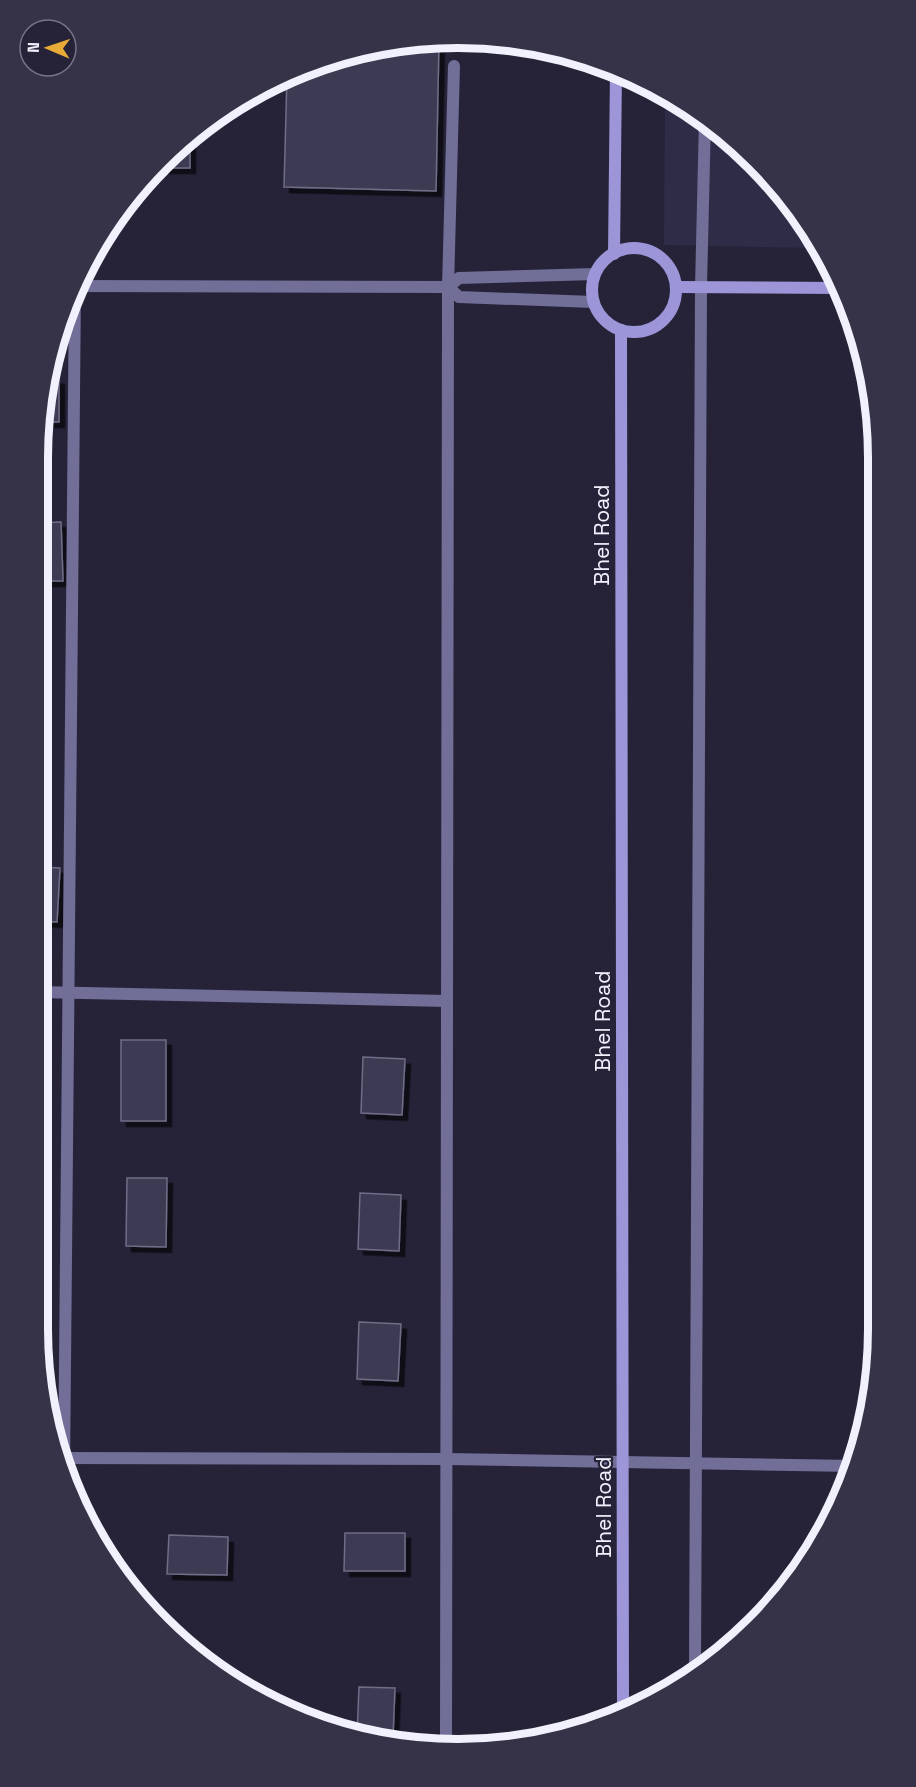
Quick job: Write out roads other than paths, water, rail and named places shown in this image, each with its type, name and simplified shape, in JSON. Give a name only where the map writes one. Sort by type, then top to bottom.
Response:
[{"type":"street","points":[[446,1739],[448,287],[454,66]]},
{"type":"street","points":[[614,254],[616,79]]},
{"type":"street","points":[[696,1663],[701,287],[705,131]]},
{"type":"street","points":[[640,248],[654,253],[665,261],[673,273],[676,287],[675,301],[669,314],[660,324],[634,333],[621,330],[609,324],[599,314],[593,302],[592,288],[595,274],[603,262],[614,254],[627,249],[640,248]]},
{"type":"street","points":[[85,287],[448,287],[459,278],[595,274]]},
{"type":"street","points":[[448,287],[459,297],[593,302]]},
{"type":"street","points":[[676,287],[831,288]]},
{"type":"street","points":[[62,1436],[75,313]]},
{"type":"street","name":"Bhel Road","points":[[621,330],[623,1704]]},
{"type":"street","points":[[48,992],[447,1001]]},
{"type":"street","points":[[69,1458],[447,1459],[844,1466]]}]
